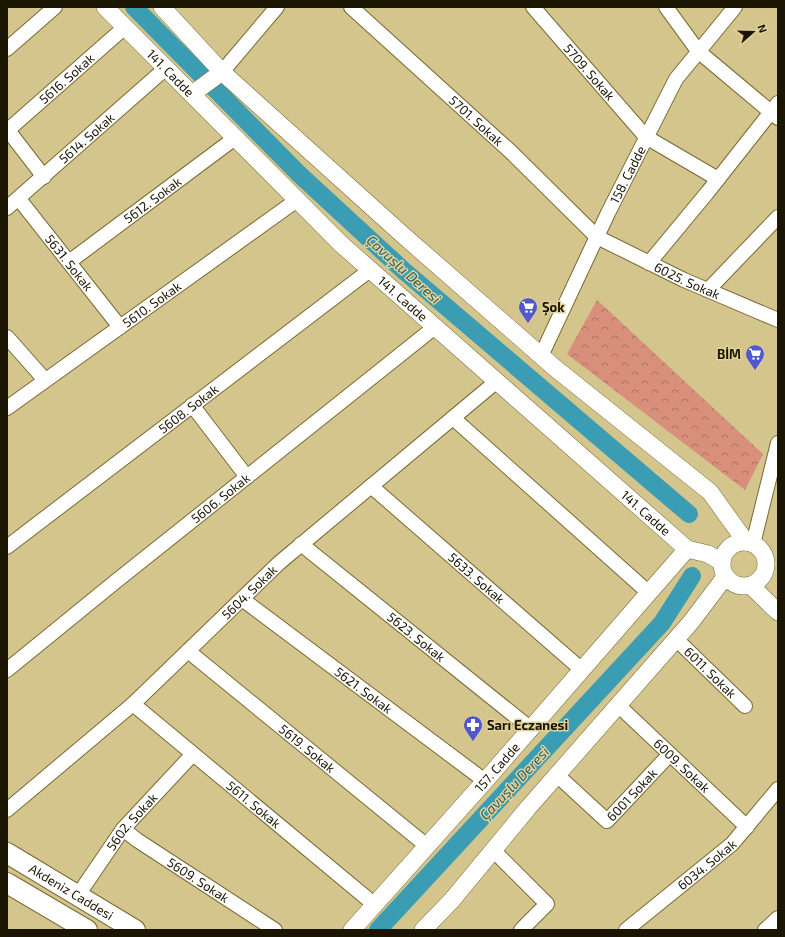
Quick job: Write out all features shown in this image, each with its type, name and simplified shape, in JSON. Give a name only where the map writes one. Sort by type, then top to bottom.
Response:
[{"type":"main road","name":"Akdeniz Caddesi","points":[[7,853],[135,930]]},
{"type":"main road","name":"Akdeniz Caddesi","points":[[7,883],[86,930]]},
{"type":"street","points":[[7,49],[55,7]]},
{"type":"street","name":"141. Cadde","points":[[105,7],[341,244],[687,549],[708,554],[723,569]]},
{"type":"street","points":[[162,7],[221,73],[404,236],[541,356],[710,492],[749,543]]},
{"type":"street","points":[[192,94],[221,73],[276,7]]},
{"type":"street","name":"5701. Sokak","points":[[351,7],[511,152],[598,237]]},
{"type":"street","name":"5709. Sokak","points":[[533,7],[646,137],[718,179]]},
{"type":"street","points":[[649,263],[776,111],[698,51],[666,7]]},
{"type":"street","name":"158. Cadde","points":[[541,356],[608,214],[676,79],[735,7]]},
{"type":"street","name":"5616. Sokak","points":[[7,130],[125,27]]},
{"type":"street","name":"5614. Sokak","points":[[7,208],[166,68]]},
{"type":"street","points":[[7,130],[44,177]]},
{"type":"street","name":"5612. Sokak","points":[[69,262],[235,138]]},
{"type":"street","name":"5631. Sokak","points":[[19,199],[120,327]]},
{"type":"street","name":"5610. Sokak","points":[[7,408],[297,200]]},
{"type":"street","points":[[708,290],[778,217]]},
{"type":"street","name":"6025. Sokak","points":[[598,237],[649,263],[778,320]]},
{"type":"street","name":"5608. Sokak","points":[[7,547],[370,270]]},
{"type":"street","name":"5606. Sokak","points":[[7,670],[247,476],[435,327]]},
{"type":"street","points":[[7,336],[45,380]]},
{"type":"street","name":"5604. Sokak","points":[[7,810],[133,704],[279,563],[497,381]]},
{"type":"street","points":[[192,405],[247,476]]},
{"type":"street","points":[[453,418],[649,593]]},
{"type":"street","points":[[749,543],[778,443]]},
{"type":"street","name":"5633. Sokak","points":[[371,486],[582,670]]},
{"type":"street","points":[[738,542],[749,543],[760,548],[764,554],[766,562],[766,569],[763,576],[758,582],[751,586],[737,586],[730,582],[723,569],[723,556],[726,550],[738,542]]},
{"type":"street","name":"5623. Sokak","points":[[301,544],[531,729]]},
{"type":"street","name":"157. Cadde","points":[[352,930],[485,782],[687,549]]},
{"type":"street","points":[[766,562],[778,578]]},
{"type":"street","points":[[423,930],[452,900],[557,775],[676,639],[723,569]]},
{"type":"street","points":[[751,586],[778,612]]},
{"type":"street","name":"5621. Sokak","points":[[242,599],[485,782]]},
{"type":"street","name":"6011. Sokak","points":[[676,639],[745,706]]},
{"type":"street","name":"5619. Sokak","points":[[188,651],[427,846]]},
{"type":"street","name":"5611. Sokak","points":[[133,704],[375,905]]},
{"type":"street","name":"6009. Sokak","points":[[618,705],[747,826]]},
{"type":"street","name":"5602. Sokak","points":[[78,895],[123,829],[192,754]]},
{"type":"street","name":"6001 Sokak","points":[[557,775],[607,822],[670,754]]},
{"type":"street","name":"6034. Sokak","points":[[626,930],[732,844],[778,789]]},
{"type":"street","name":"5609. Sokak","points":[[123,829],[137,840],[275,930]]},
{"type":"street","points":[[493,850],[547,904],[521,930]]},
{"type":"street","points":[[765,930],[778,918]]},
{"type":"green space","points":[[597,300],[763,454],[745,490],[567,354]]},
{"type":"waterway","name":"Çavuşlu Deresi","points":[[134,7],[299,174],[403,270],[689,514]]},
{"type":"waterway","name":"Çavuşlu Deresi","points":[[378,930],[662,623],[692,576]]},
{"type":"place","name":"Şok","points":[[528,324]]},
{"type":"place","name":"BİM","points":[[755,371]]},
{"type":"place","name":"Sarı Eczanesi","points":[[473,742]]}]
